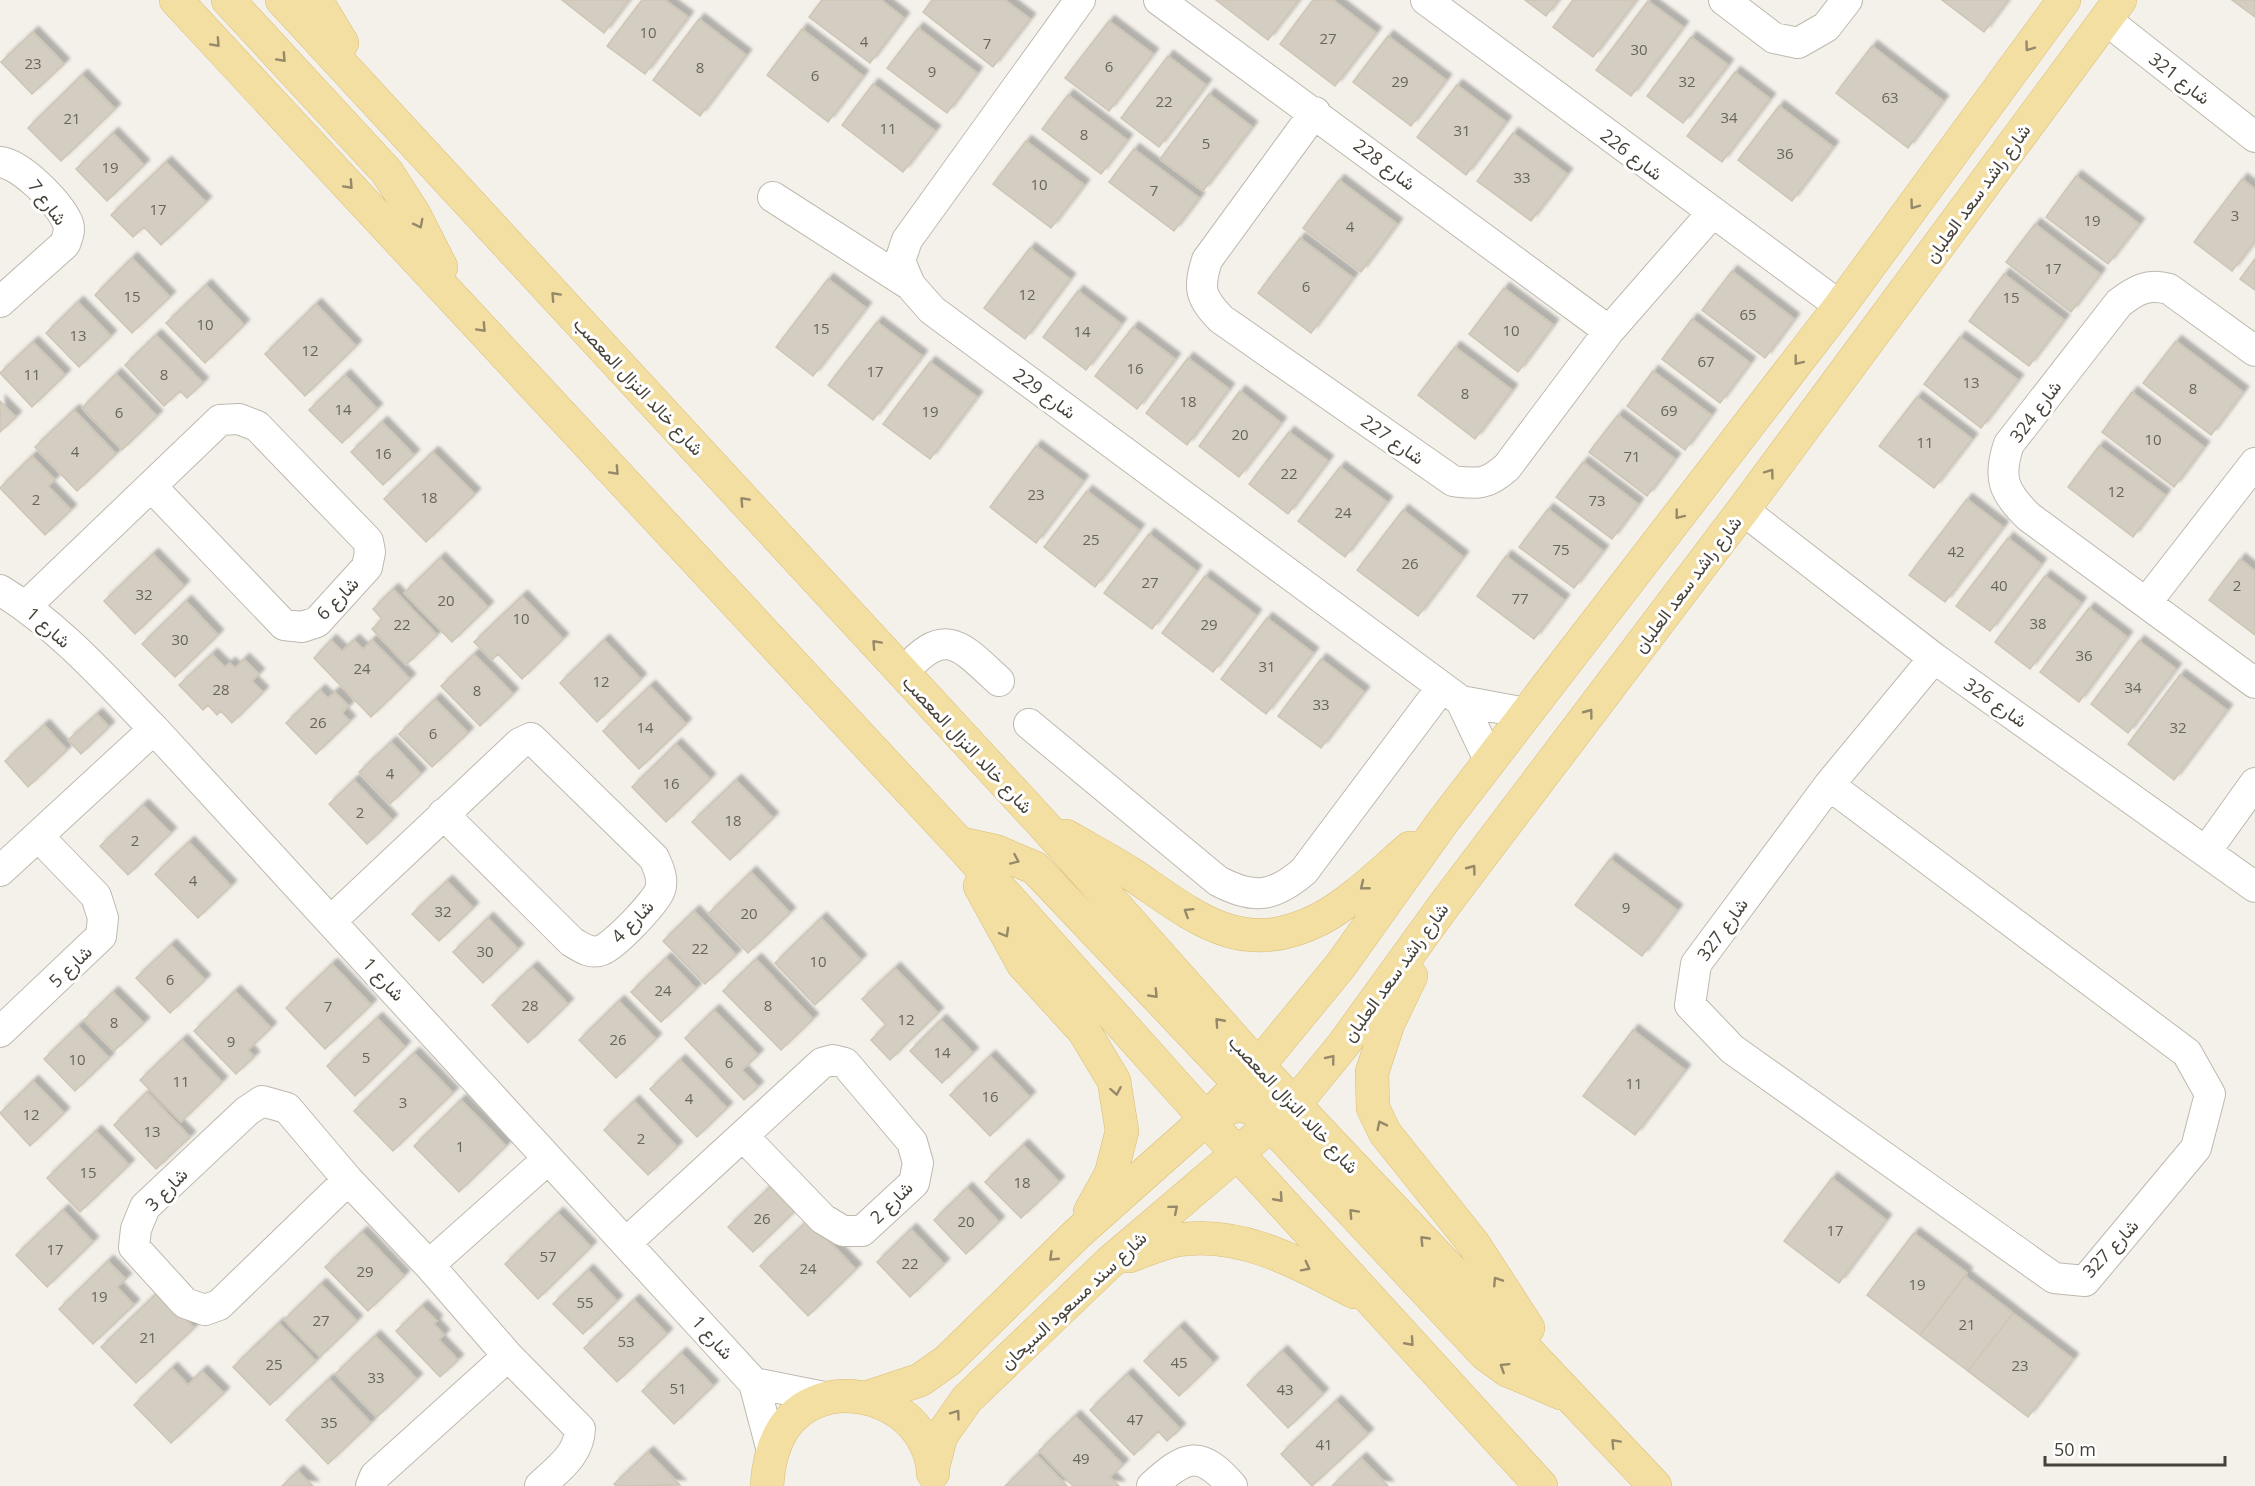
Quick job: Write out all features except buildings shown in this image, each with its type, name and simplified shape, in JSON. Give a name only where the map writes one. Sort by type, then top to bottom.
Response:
[{"type":"main road","points":[[176,0],[460,303],[959,843],[1206,1119],[1541,1486]]},
{"type":"main road","points":[[228,0],[387,172],[414,214],[460,303]]},
{"type":"main road","name":"شارع خالد النزال المعصب","points":[[282,0],[1041,822],[1283,1115],[1576,1400],[1655,1486]]},
{"type":"main road","points":[[316,0],[381,106]]},
{"type":"main road","points":[[869,1397],[921,1380],[947,1361],[1078,1233],[1206,1119],[1249,1075],[1341,965],[1442,823],[1840,306],[2064,0]]},
{"type":"main road","name":"شارع راشد سعد العلبان","points":[[1239,1154],[1283,1115],[1343,1045],[1445,904],[1743,510],[2113,10]]},
{"type":"main road","points":[[1041,822],[1124,869],[1213,927],[1252,937],[1288,932],[1321,918],[1442,823]]},
{"type":"main road","points":[[959,843],[995,851],[1035,868],[1249,1075]]},
{"type":"main road","points":[[959,843],[986,898],[1023,964],[1084,1031],[1114,1081],[1122,1131],[1111,1174],[1078,1233]]},
{"type":"main road","points":[[1445,904],[1388,1024],[1372,1072],[1373,1108],[1385,1133],[1473,1243],[1576,1400]]},
{"type":"main road","points":[[1206,1119],[1235,1106],[1250,1106],[1283,1115]]},
{"type":"main road","name":"شارع سند مسعود السيحان","points":[[933,1477],[941,1436],[967,1399],[1110,1262],[1239,1154]]},
{"type":"main road","points":[[1110,1262],[1175,1240],[1203,1238],[1244,1242],[1293,1261],[1372,1301]]},
{"type":"main road","points":[[768,1486],[772,1452],[784,1428],[804,1409],[829,1398],[849,1395],[869,1397],[892,1407],[912,1422],[926,1443],[933,1477]]},
{"type":"street","name":"شارع 229","points":[[1080,0],[906,240],[900,261],[910,285],[932,310],[1451,694],[1526,712]]},
{"type":"street","name":"شارع 228","points":[[1159,0],[1315,112],[1610,331]]},
{"type":"street","name":"شارع 226","points":[[1426,0],[1840,306]]},
{"type":"street","points":[[1724,0],[1774,38],[1798,43],[1826,27],[1847,0]]},
{"type":"street","name":"شارع 321","points":[[2113,10],[2251,126]]},
{"type":"street","name":"شارع 227","points":[[1315,112],[1207,260],[1200,282],[1205,303],[1221,319],[1453,481],[1476,483],[1492,480],[1507,467],[1610,331],[1712,213]]},
{"type":"street","name":"شارع 7","points":[[0,162],[25,172],[68,221],[70,232],[65,244],[0,302]]},
{"type":"street","points":[[773,197],[910,285]]},
{"type":"street","name":"شارع 324","points":[[2255,351],[2186,299],[2169,289],[2152,285],[2143,288],[2119,303],[2009,444],[2002,462],[2002,479],[2012,501],[2029,517],[2255,683]]},
{"type":"street","name":"شارع 6","points":[[26,606],[220,420],[239,419],[257,426],[368,541],[370,552],[367,567],[317,622],[302,627],[284,625],[152,487]]},
{"type":"street","points":[[2146,603],[2255,463]]},
{"type":"street","name":"شارع 326","points":[[1743,510],[1934,658],[2207,850],[2255,887]]},
{"type":"street","name":"شارع 1","points":[[0,590],[26,606],[82,656],[154,729],[754,1383],[772,1452]]},
{"type":"street","points":[[903,673],[926,649],[940,644],[954,645],[966,651],[999,681]]},
{"type":"street","name":"شارع 327","points":[[1829,785],[2187,1053],[2210,1094],[2196,1148],[2085,1281],[2054,1278],[1732,1049],[1690,1005],[1696,964],[1829,785],[1934,658]]},
{"type":"street","name":"شارع 229","points":[[1451,694],[1490,762]]},
{"type":"street","points":[[1029,724],[1218,881],[1240,892],[1263,894],[1286,886],[1304,871],[1451,694]]},
{"type":"street","points":[[0,871],[154,729]]},
{"type":"street","name":"شارع 4","points":[[331,921],[443,814],[520,743],[531,738],[654,858],[661,874],[661,889],[630,927],[603,950],[589,951],[572,942],[443,814]]},
{"type":"street","points":[[2207,850],[2255,783]]},
{"type":"street","name":"شارع 5","points":[[0,1032],[101,936],[104,918],[96,896],[38,836]]},
{"type":"street","name":"شارع 2","points":[[627,1242],[822,1063],[833,1060],[845,1063],[912,1142],[918,1163],[914,1183],[862,1231],[843,1231],[823,1219],[743,1136]]},
{"type":"street","name":"شارع 3","points":[[348,1180],[219,1305],[205,1310],[185,1303],[134,1247],[136,1229],[145,1207],[247,1111],[262,1101],[287,1108],[348,1180],[429,1265],[508,1356],[580,1429],[579,1443],[573,1454],[540,1486]]},
{"type":"street","points":[[429,1265],[548,1159]]},
{"type":"street","points":[[371,1486],[375,1476],[508,1356]]},
{"type":"street","points":[[754,1383],[829,1398]]},
{"type":"street","points":[[1152,1486],[1175,1465],[1193,1460],[1215,1467],[1233,1486]]}]
